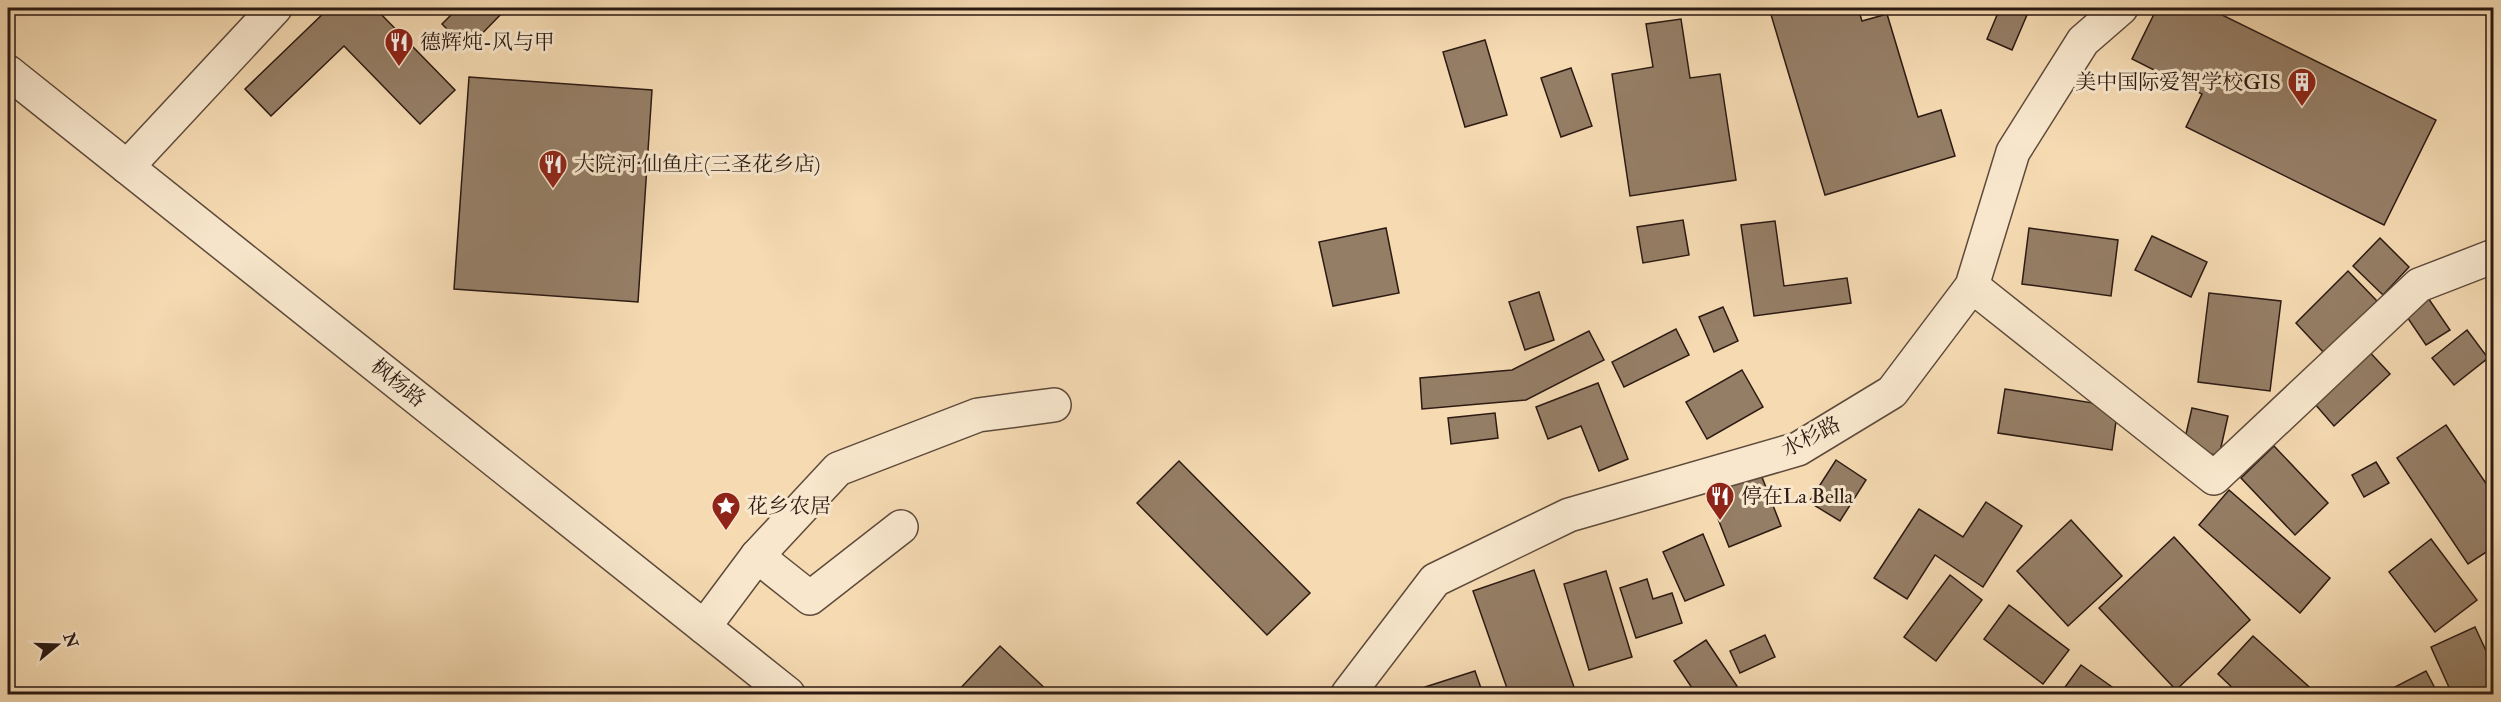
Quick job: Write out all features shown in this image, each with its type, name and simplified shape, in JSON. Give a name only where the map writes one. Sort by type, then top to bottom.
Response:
[{"type":"street","points":[[127,167],[275,8]]},
{"type":"street","name":"水杉路","points":[[1348,694],[1435,580],[1569,515],[1797,449],[1892,392],[1972,286],[2013,152],[2083,40],[2121,8]]},
{"type":"street","name":"枫杨路","points":[[8,72],[788,694]]},
{"type":"street","points":[[1972,286],[2214,478],[2419,285],[2493,256]]},
{"type":"street","points":[[704,627],[757,556],[838,469],[978,415],[1054,405]]},
{"type":"street","points":[[757,556],[810,598],[902,527]]},
{"type":"building","name":"德辉炖-风与甲","points":[[329,8],[375,8],[455,90],[420,124],[344,46],[271,116],[245,89]]},
{"type":"building","points":[[458,8],[507,8],[467,49],[442,24]]},
{"type":"building","points":[[583,8],[647,8],[647,11]]},
{"type":"building","points":[[1769,8],[1858,8],[1862,21],[1887,14],[1918,117],[1941,110],[1955,156],[1825,195]]},
{"type":"building","points":[[2000,8],[2011,8],[2027,15],[2012,50],[1987,39]]},
{"type":"building","name":"美中国际爱智学校GIS","points":[[2157,8],[2208,8],[2436,120],[2384,225],[2186,127],[2202,94],[2132,59]]},
{"type":"building","points":[[1681,19],[1690,78],[1720,74],[1736,180],[1630,196],[1612,74],[1653,67],[1646,24]]},
{"type":"building","points":[[1485,40],[1507,115],[1465,127],[1443,52]]},
{"type":"building","points":[[1571,68],[1592,126],[1561,137],[1541,78]]},
{"type":"building","name":"大院河·仙鱼庄(三圣花乡店)","points":[[469,77],[652,90],[638,302],[454,289]]},
{"type":"building","points":[[1683,220],[1689,255],[1643,263],[1637,227]]},
{"type":"building","points":[[1775,221],[1784,286],[1847,278],[1851,303],[1754,316],[1741,225]]},
{"type":"building","points":[[1386,228],[1399,293],[1333,306],[1319,242]]},
{"type":"building","points":[[2029,228],[2118,240],[2111,296],[2022,284]]},
{"type":"building","points":[[2152,236],[2207,262],[2191,297],[2135,270]]},
{"type":"building","points":[[2380,238],[2409,267],[2383,295],[2353,266]]},
{"type":"building","points":[[2348,271],[2377,301],[2324,353],[2296,323]]},
{"type":"building","points":[[1539,292],[1554,340],[1525,350],[1509,302]]},
{"type":"building","points":[[2209,293],[2281,301],[2270,391],[2198,382]]},
{"type":"building","points":[[2426,295],[2450,330],[2426,345],[2403,311]]},
{"type":"building","points":[[1723,307],[1738,341],[1714,352],[1699,317]]},
{"type":"building","points":[[1676,329],[1689,355],[1624,387],[1612,362]]},
{"type":"building","points":[[2467,330],[2488,358],[2454,385],[2432,358]]},
{"type":"building","points":[[1589,331],[1604,360],[1526,400],[1422,409],[1420,378],[1512,370]]},
{"type":"building","points":[[2364,346],[2390,374],[2334,426],[2308,396]]},
{"type":"building","points":[[1742,370],[1763,407],[1707,439],[1686,402]]},
{"type":"building","points":[[1598,383],[1628,459],[1599,471],[1581,426],[1548,439],[1536,407]]},
{"type":"building","points":[[2005,389],[2118,407],[2112,450],[1998,433]]},
{"type":"building","points":[[2192,408],[2228,416],[2219,456],[2183,447]]},
{"type":"building","points":[[1495,413],[1498,438],[1451,444],[1448,418]]},
{"type":"building","points":[[2446,425],[2494,495],[2494,547],[2468,564],[2397,458]]},
{"type":"building","points":[[2274,446],[2328,503],[2295,535],[2241,478]]},
{"type":"building","points":[[1836,460],[1866,480],[1840,521],[1809,502]]},
{"type":"building","points":[[1179,461],[1310,593],[1267,635],[1137,503]]},
{"type":"building","points":[[2376,462],[2389,483],[2364,497],[2352,475]]},
{"type":"building","points":[[1760,472],[1781,526],[1729,547],[1708,493]]},
{"type":"building","points":[[2229,490],[2330,578],[2300,613],[2199,525]]},
{"type":"building","points":[[1986,502],[2022,526],[1983,587],[1935,555],[1907,599],[1874,578],[1919,509],[1963,537]]},
{"type":"building","points":[[2071,520],[2122,576],[2068,626],[2017,571]]},
{"type":"building","points":[[1703,534],[1724,585],[1685,601],[1663,552]]},
{"type":"building","points":[[2174,537],[2250,620],[2176,690],[2099,608]]},
{"type":"building","points":[[2431,539],[2477,600],[2435,632],[2389,572]]},
{"type":"building","points":[[1534,570],[1576,693],[1509,694],[1473,591]]},
{"type":"building","points":[[1606,571],[1632,657],[1589,670],[1564,584]]},
{"type":"building","points":[[1950,575],[1982,600],[1936,661],[1904,637]]},
{"type":"building","points":[[1647,579],[1653,599],[1672,593],[1682,623],[1636,638],[1620,588]]},
{"type":"building","points":[[2009,605],[2069,650],[2043,684],[1984,639]]},
{"type":"building","points":[[2475,627],[2494,668],[2494,687],[2476,694],[2452,694],[2431,647]]},
{"type":"building","points":[[1765,635],[1775,657],[1740,673],[1730,651]]},
{"type":"building","points":[[2253,636],[2317,694],[2239,694],[2218,674]]},
{"type":"building","points":[[1706,640],[1737,686],[1725,694],[1696,694],[1674,661]]},
{"type":"building","points":[[1000,646],[1051,694],[955,694]]},
{"type":"building","points":[[2081,665],[2122,694],[2060,694]]},
{"type":"building","points":[[1475,671],[1483,694],[1428,694],[1425,687]]},
{"type":"building","points":[[2426,671],[2438,694],[2391,694],[2389,690]]},
{"type":"place","name":"德辉炖-风与甲","points":[[399,68]]},
{"type":"place","name":"美中国际爱智学校GIS","points":[[2302,108]]},
{"type":"place","name":"大院河·仙鱼庄(三圣花乡店)","points":[[553,190]]},
{"type":"place","name":"停在La Bella","points":[[1720,522]]},
{"type":"place","name":"花乡农居","points":[[726,532]]}]
